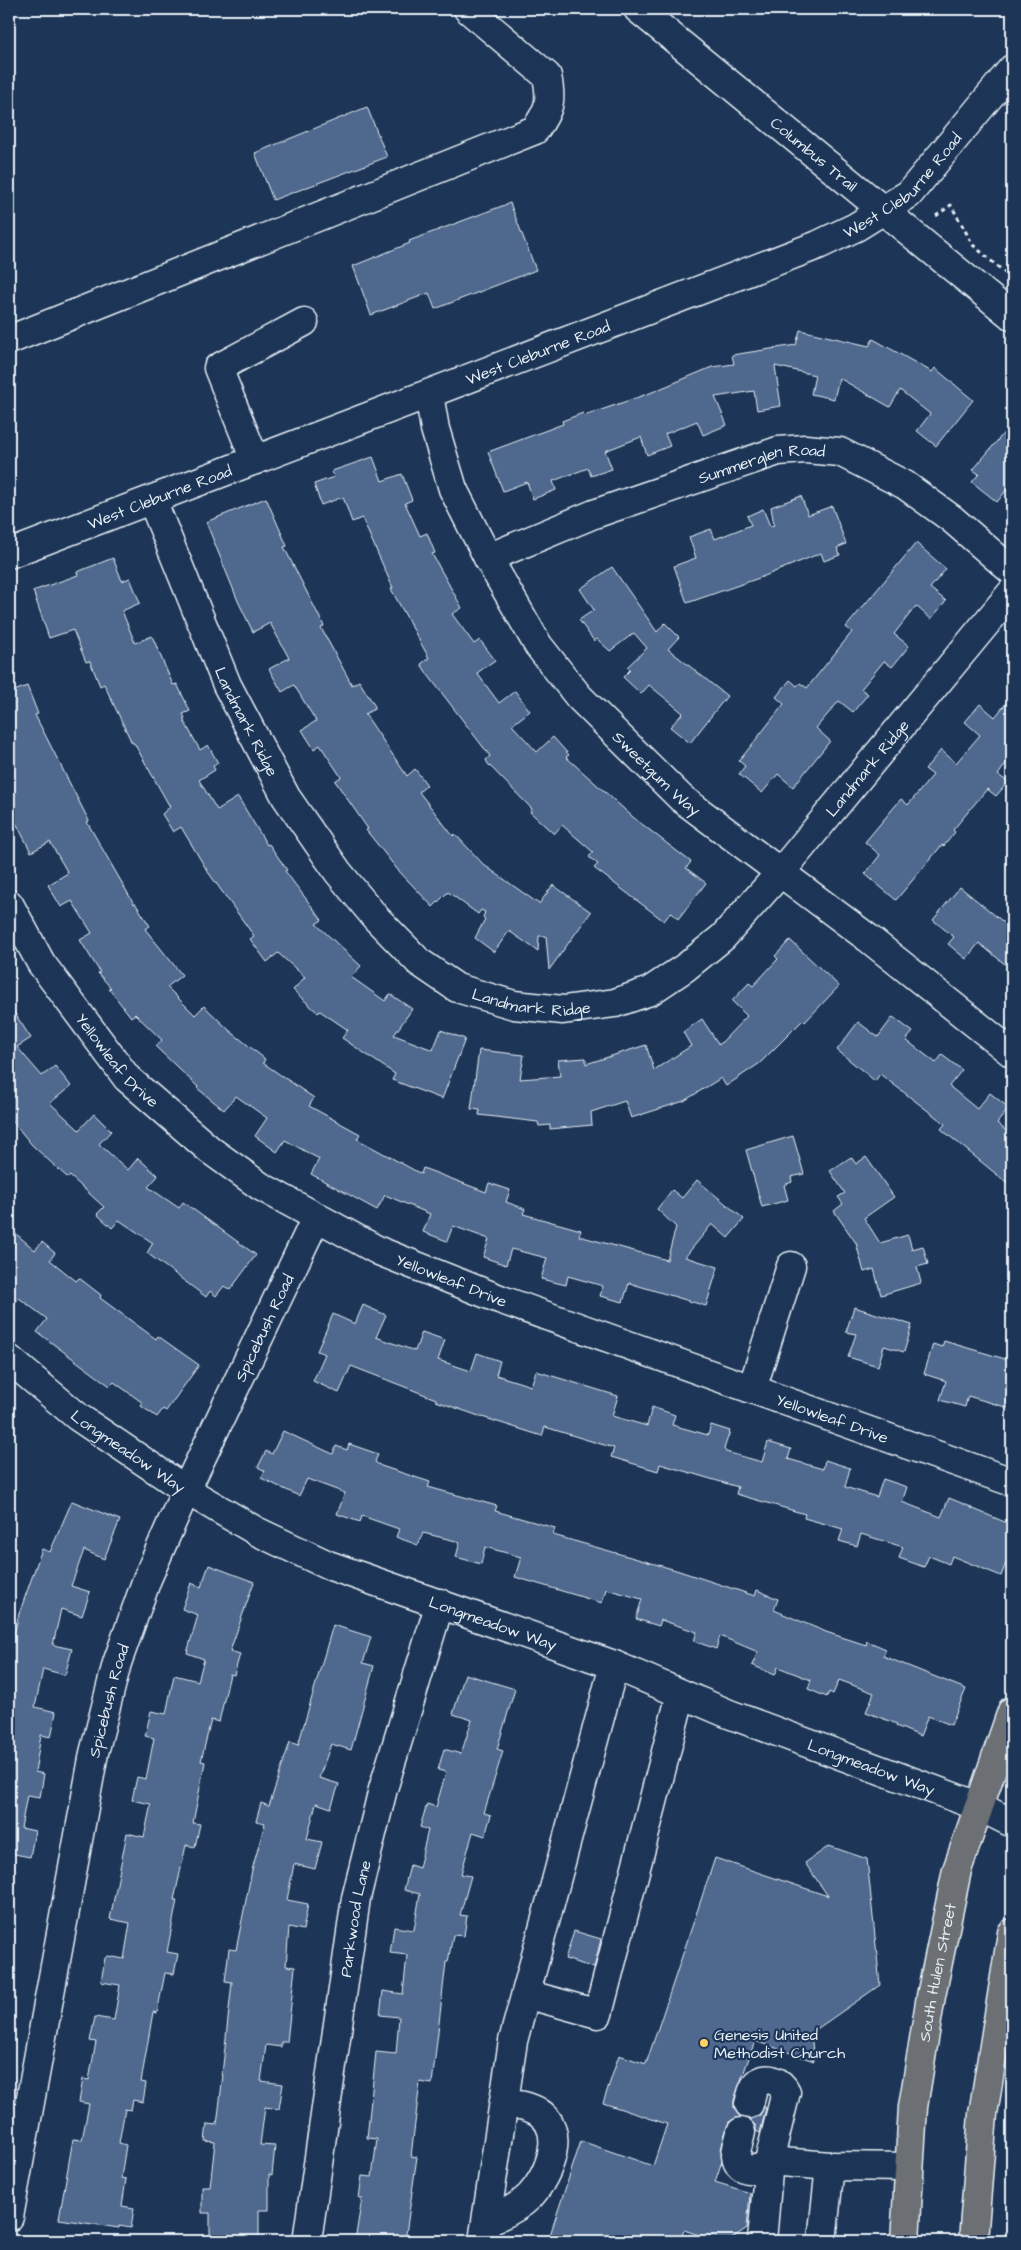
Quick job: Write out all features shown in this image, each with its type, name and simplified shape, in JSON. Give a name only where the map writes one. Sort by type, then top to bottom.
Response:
[{"type":"main road","name":"South Hulen Street","points":[[905,2241],[912,2107],[931,1996],[957,1870],[1012,1711]]},
{"type":"main road","points":[[973,2241],[983,2114],[1005,2016],[1012,1933]]},
{"type":"street","points":[[9,340],[535,130],[547,113],[551,96],[548,76],[468,9]]},
{"type":"street","name":"Columbus Trail","points":[[638,9],[1012,316]]},
{"type":"street","name":"West Cleburne Road","points":[[9,554],[818,246],[856,227],[882,209],[909,194],[1012,69]]},
{"type":"street","points":[[256,460],[218,368],[304,322]]},
{"type":"street","name":"Sweetgum Way","points":[[429,394],[434,428],[453,489],[488,558],[538,645],[579,697],[681,798],[868,938],[1012,1053]]},
{"type":"street","name":"Summerglen Road","points":[[488,558],[594,514],[778,451],[805,449],[840,452],[905,485],[952,519],[1012,571]]},
{"type":"street","name":"Landmark Ridge","points":[[152,500],[227,685],[286,797],[338,872],[376,918],[419,962],[457,988],[514,1005],[563,1010],[615,1003],[650,991],[686,967],[722,937],[780,873],[1012,592]]},
{"type":"street","name":"Yellowleaf Drive","points":[[9,904],[41,963],[127,1078],[210,1150],[260,1186],[379,1251],[502,1300],[1012,1482]]},
{"type":"street","name":"Spicebush Road","points":[[9,2217],[94,1753],[120,1654],[147,1580],[186,1490],[316,1218]]},
{"type":"street","points":[[752,1389],[791,1266]]},
{"type":"street","name":"Longmeadow Way","points":[[9,1358],[78,1416],[186,1490],[256,1531],[328,1565],[614,1665],[729,1714],[978,1806],[1012,1823]]},
{"type":"street","name":"Parkwood Lane","points":[[307,2241],[356,1898],[383,1789],[440,1603]]},
{"type":"street","points":[[485,2231],[514,2041],[614,1665]]},
{"type":"street","points":[[526,1994],[598,2014],[681,1694]]},
{"type":"street","points":[[749,2104],[754,2086],[764,2080],[778,2082],[786,2092],[769,2161],[762,2241]]},
{"type":"street","points":[[485,2231],[530,2196],[541,2182],[549,2166],[553,2148],[553,2135],[549,2123],[542,2114],[523,2105],[515,2104],[504,2107]]},
{"type":"street","points":[[742,2132],[736,2153],[740,2163],[745,2168],[754,2170],[764,2166],[769,2161],[830,2166],[909,2167]]},
{"type":"street","points":[[822,2241],[830,2166]]},
{"type":"path","points":[[936,216],[952,205],[974,245],[1012,280]]},
{"type":"building","points":[[367,107],[387,157],[273,200],[255,153]]},
{"type":"building","points":[[510,203],[536,270],[435,309],[429,293],[371,315],[353,266],[410,243],[409,241]]},
{"type":"building","points":[[800,330],[869,346],[873,339],[932,372],[935,368],[973,400],[936,446],[917,431],[930,414],[900,390],[890,407],[839,378],[834,399],[811,394],[815,375],[775,366],[781,406],[757,410],[754,391],[715,397],[727,425],[703,435],[697,421],[665,434],[670,446],[647,455],[641,437],[605,451],[612,469],[591,476],[588,468],[553,481],[556,490],[533,499],[527,482],[503,491],[488,452],[563,424],[562,421],[583,413],[584,416],[650,393],[712,367],[734,364],[732,355],[796,345]]},
{"type":"building","points":[[1012,423],[1012,483],[997,502],[972,482],[979,474],[973,470]]},
{"type":"building","points":[[373,457],[382,481],[402,474],[412,500],[405,503],[420,536],[427,533],[435,553],[432,554],[462,608],[452,614],[474,644],[480,640],[495,660],[477,673],[499,703],[515,691],[530,711],[512,725],[537,752],[553,737],[569,755],[566,757],[634,818],[691,862],[686,868],[706,883],[678,919],[671,912],[664,921],[594,868],[598,864],[589,857],[593,852],[562,825],[554,834],[530,812],[532,809],[488,764],[486,760],[490,756],[428,675],[421,664],[429,658],[391,589],[393,588],[362,518],[352,522],[343,497],[321,505],[314,484],[334,477],[332,471]]},
{"type":"building","points":[[801,496],[808,515],[832,506],[846,544],[837,548],[840,555],[824,561],[821,553],[762,577],[687,603],[674,566],[696,558],[689,537],[711,529],[715,539],[751,525],[747,516],[763,509],[770,526],[774,525],[771,507]]},
{"type":"building","points":[[266,498],[287,546],[284,547],[324,626],[321,628],[352,685],[359,681],[376,708],[365,714],[407,776],[415,769],[427,785],[419,792],[453,836],[455,834],[484,865],[539,904],[553,885],[591,912],[549,970],[546,936],[539,936],[538,951],[509,931],[494,952],[475,938],[485,919],[483,917],[485,912],[481,910],[478,914],[448,892],[433,907],[397,869],[366,830],[368,829],[335,781],[341,777],[320,745],[314,749],[302,730],[316,721],[294,685],[282,692],[269,669],[289,658],[270,623],[253,632],[238,601],[206,522]]},
{"type":"building","points":[[916,543],[946,569],[930,588],[946,601],[931,619],[916,606],[894,634],[909,646],[892,667],[884,661],[861,689],[868,694],[853,712],[839,701],[816,728],[830,741],[793,787],[778,774],[762,793],[739,774],[745,766],[739,761],[784,704],[776,697],[790,680],[797,686],[800,683],[807,688],[852,632],[846,627]]},
{"type":"building","points":[[113,558],[122,581],[130,578],[140,603],[122,611],[135,643],[152,636],[173,685],[177,684],[190,711],[183,714],[185,718],[183,719],[200,750],[208,745],[218,763],[213,766],[215,770],[199,780],[217,810],[238,797],[267,845],[269,844],[287,870],[285,871],[322,920],[316,924],[361,966],[351,977],[385,1001],[390,994],[412,1009],[394,1035],[433,1050],[441,1030],[465,1039],[442,1099],[392,1080],[395,1074],[342,1038],[348,1030],[320,1011],[318,1013],[293,990],[305,977],[278,953],[267,962],[250,939],[254,936],[208,872],[181,827],[173,832],[162,814],[170,807],[134,743],[132,743],[104,684],[100,686],[90,661],[86,662],[73,630],[49,638],[33,591],[78,575],[77,572]]},
{"type":"building","points":[[612,567],[657,632],[665,623],[679,637],[668,649],[727,696],[690,743],[670,727],[683,713],[649,685],[641,694],[623,677],[630,670],[627,667],[647,648],[634,633],[610,651],[597,639],[594,641],[579,620],[594,610],[580,589]]},
{"type":"building","points":[[27,686],[38,714],[35,715],[89,821],[87,822],[134,904],[150,926],[145,929],[182,975],[167,987],[195,1015],[204,1006],[229,1030],[265,1059],[263,1063],[314,1098],[309,1106],[360,1134],[357,1139],[421,1174],[423,1168],[486,1192],[489,1183],[510,1190],[506,1202],[525,1209],[523,1214],[581,1230],[579,1236],[667,1260],[676,1227],[657,1209],[672,1190],[682,1198],[697,1180],[744,1219],[728,1238],[712,1224],[685,1257],[718,1267],[706,1306],[629,1283],[623,1302],[600,1296],[603,1286],[568,1276],[566,1285],[541,1279],[547,1258],[511,1249],[506,1265],[483,1257],[489,1239],[453,1226],[447,1241],[423,1232],[430,1214],[385,1195],[377,1210],[311,1174],[319,1159],[285,1140],[277,1152],[255,1136],[267,1118],[236,1096],[224,1110],[197,1088],[156,1047],[162,1040],[135,1014],[131,1017],[98,973],[100,972],[80,940],[92,933],[72,901],[61,907],[48,885],[68,873],[50,842],[31,852],[9,809],[9,693]]},
{"type":"building","points":[[1012,696],[1012,755],[998,775],[1008,782],[996,796],[987,789],[953,830],[955,832],[944,846],[942,845],[896,900],[865,874],[880,855],[865,842],[901,799],[908,805],[933,775],[925,769],[941,750],[956,763],[980,735],[965,722],[980,704],[995,717]]},
{"type":"building","points":[[960,887],[1012,929],[1012,970],[979,943],[966,959],[948,944],[954,937],[933,920]]},
{"type":"building","points":[[790,940],[839,986],[805,1022],[803,1020],[760,1063],[726,1086],[721,1078],[684,1101],[631,1118],[625,1101],[591,1112],[592,1125],[550,1129],[550,1125],[539,1126],[538,1122],[479,1115],[480,1110],[471,1109],[479,1050],[524,1055],[520,1079],[560,1076],[558,1060],[586,1058],[586,1064],[646,1045],[654,1070],[691,1046],[683,1032],[702,1019],[719,1045],[747,1016],[732,1001],[749,983],[753,986],[778,959],[775,956]]},
{"type":"building","points":[[9,1005],[31,1038],[17,1047],[42,1076],[55,1066],[71,1086],[50,1103],[79,1130],[94,1114],[111,1131],[99,1144],[128,1170],[138,1158],[158,1176],[148,1187],[179,1208],[183,1202],[256,1255],[230,1290],[224,1286],[216,1296],[210,1291],[206,1297],[147,1253],[153,1243],[119,1220],[112,1228],[97,1214],[104,1207],[70,1176],[68,1178],[32,1145],[9,1117]]},
{"type":"building","points":[[893,1017],[913,1032],[906,1040],[936,1063],[942,1055],[962,1070],[949,1086],[977,1109],[990,1093],[1009,1108],[997,1123],[1012,1136],[1012,1187],[941,1129],[945,1124],[880,1074],[875,1081],[837,1050],[858,1022],[878,1037]]},
{"type":"building","points":[[793,1136],[804,1174],[791,1177],[792,1182],[784,1185],[788,1200],[762,1207],[746,1150]]},
{"type":"building","points":[[851,1157],[856,1164],[866,1157],[894,1197],[864,1218],[880,1243],[908,1235],[912,1249],[923,1246],[928,1264],[917,1267],[921,1283],[881,1295],[874,1269],[864,1272],[856,1243],[834,1211],[843,1204],[838,1197],[845,1193],[830,1171]]},
{"type":"building","points":[[9,1228],[35,1250],[42,1242],[55,1253],[50,1260],[76,1281],[79,1278],[101,1295],[100,1298],[156,1339],[158,1336],[199,1365],[166,1411],[163,1409],[157,1417],[141,1406],[143,1403],[114,1382],[110,1386],[37,1332],[47,1319],[19,1298],[9,1310]]},
{"type":"building","points":[[363,1305],[386,1315],[376,1337],[415,1351],[422,1332],[445,1340],[438,1360],[471,1371],[477,1353],[500,1361],[496,1375],[531,1386],[536,1371],[618,1396],[612,1416],[647,1426],[652,1407],[675,1415],[672,1425],[708,1435],[711,1425],[730,1431],[724,1449],[726,1452],[762,1462],[768,1442],[791,1449],[788,1459],[823,1469],[825,1460],[850,1468],[845,1487],[877,1497],[883,1479],[907,1487],[902,1502],[941,1517],[949,1498],[971,1507],[1012,1525],[1012,1548],[1001,1576],[952,1556],[949,1564],[929,1556],[924,1567],[899,1558],[903,1547],[861,1534],[857,1546],[839,1541],[843,1529],[804,1518],[805,1514],[736,1494],[738,1487],[660,1464],[658,1471],[611,1457],[614,1448],[545,1427],[542,1436],[436,1401],[436,1399],[351,1366],[339,1393],[313,1381],[325,1354],[317,1351],[333,1314],[355,1324]]},
{"type":"building","points":[[854,1307],[912,1325],[904,1352],[884,1346],[878,1366],[848,1357],[856,1334],[846,1332]]},
{"type":"building","points":[[944,1341],[1012,1361],[1012,1409],[968,1396],[965,1407],[940,1400],[946,1381],[924,1374],[933,1344],[942,1347]]},
{"type":"building","points":[[283,1431],[333,1454],[336,1446],[347,1450],[349,1444],[378,1454],[375,1462],[381,1466],[430,1482],[428,1487],[497,1506],[495,1511],[555,1528],[553,1535],[676,1570],[755,1596],[757,1590],[778,1599],[774,1610],[826,1632],[866,1645],[867,1641],[886,1649],[883,1656],[966,1689],[951,1725],[928,1716],[920,1736],[896,1726],[897,1724],[866,1712],[874,1693],[839,1680],[833,1694],[829,1692],[827,1697],[808,1689],[811,1680],[778,1667],[775,1675],[752,1665],[758,1652],[720,1636],[716,1649],[694,1641],[697,1632],[661,1620],[659,1626],[636,1619],[642,1599],[606,1589],[602,1603],[515,1577],[521,1557],[485,1547],[481,1564],[456,1557],[460,1542],[423,1533],[418,1545],[396,1537],[399,1529],[362,1516],[360,1522],[337,1514],[345,1493],[307,1479],[299,1496],[261,1478],[265,1471],[258,1467],[266,1451],[272,1454]]},
{"type":"building","points":[[72,1501],[120,1520],[104,1559],[84,1550],[71,1586],[90,1592],[82,1616],[61,1609],[53,1645],[72,1649],[65,1675],[43,1669],[35,1707],[56,1712],[51,1737],[41,1735],[35,1772],[44,1774],[40,1797],[27,1795],[21,1828],[35,1831],[30,1857],[9,1853],[9,1654],[19,1614],[42,1549],[50,1552]]},
{"type":"building","points":[[209,1565],[254,1582],[230,1651],[240,1654],[234,1675],[230,1674],[219,1722],[211,1720],[201,1761],[205,1762],[193,1823],[200,1824],[195,1847],[186,1845],[174,1900],[177,1900],[167,1952],[178,1954],[174,1974],[165,1973],[157,2013],[153,2012],[141,2082],[146,2083],[143,2102],[133,2100],[131,2110],[125,2109],[119,2143],[126,2145],[121,2178],[126,2179],[122,2206],[134,2208],[131,2228],[59,2219],[73,2139],[82,2140],[89,2104],[79,2102],[83,2079],[89,2080],[96,2042],[90,2041],[95,2017],[114,2020],[120,1985],[101,1982],[105,1958],[108,1956],[124,1959],[130,1923],[110,1919],[127,1833],[144,1837],[151,1804],[132,1800],[137,1777],[146,1779],[154,1738],[145,1736],[151,1711],[166,1714],[174,1675],[198,1681],[204,1659],[187,1653],[198,1615],[182,1609],[191,1583],[201,1587]]},
{"type":"building","points":[[333,1625],[371,1637],[363,1663],[374,1666],[351,1750],[331,1744],[319,1778],[339,1784],[331,1808],[316,1803],[307,1839],[322,1842],[315,1869],[294,1864],[287,1900],[308,1904],[303,1930],[289,1927],[286,1966],[295,1967],[287,2042],[281,2042],[281,2047],[266,2045],[261,2081],[283,2084],[279,2109],[265,2107],[260,2145],[275,2146],[272,2175],[269,2174],[269,2210],[259,2210],[259,2238],[210,2237],[210,2213],[202,2213],[202,2187],[210,2187],[215,2142],[205,2141],[207,2124],[217,2125],[232,1982],[225,1981],[229,1949],[236,1950],[252,1870],[265,1823],[256,1821],[261,1803],[269,1806],[290,1742],[298,1745]]},
{"type":"building","points":[[465,1674],[515,1689],[497,1749],[503,1751],[484,1813],[491,1815],[485,1836],[473,1832],[461,1874],[471,1876],[460,1915],[467,1916],[464,1936],[453,1935],[448,1962],[446,1962],[432,2084],[420,2082],[411,2156],[417,2157],[405,2241],[355,2241],[362,2198],[359,2198],[362,2176],[372,2177],[377,2139],[367,2138],[376,2052],[396,2054],[399,2017],[380,2015],[383,1991],[403,1994],[407,1955],[390,1953],[394,1927],[414,1930],[420,1894],[404,1890],[410,1865],[419,1868],[428,1830],[420,1827],[427,1804],[436,1807],[446,1772],[438,1770],[444,1749],[461,1754],[472,1720],[453,1714]]},
{"type":"building","name":"Genesis United Methodist Church","points":[[829,1846],[867,1859],[880,1985],[811,2033],[814,2061],[755,2041],[734,2100],[734,2108],[741,2117],[729,2122],[726,2129],[721,2150],[722,2161],[715,2182],[750,2193],[747,2228],[728,2241],[717,2241],[684,2230],[680,2241],[548,2241],[581,2141],[653,2166],[667,2124],[603,2103],[619,2055],[646,2064],[715,1858],[828,1896],[805,1863]]},
{"type":"building","points":[[574,1931],[601,1939],[594,1968],[565,1959]]},
{"type":"building","points":[[764,2107],[766,2108],[760,2133],[756,2131],[756,2126],[749,2119],[759,2116]]},
{"type":"place","name":"Genesis United Methodist Church","points":[[704,2043]]}]
